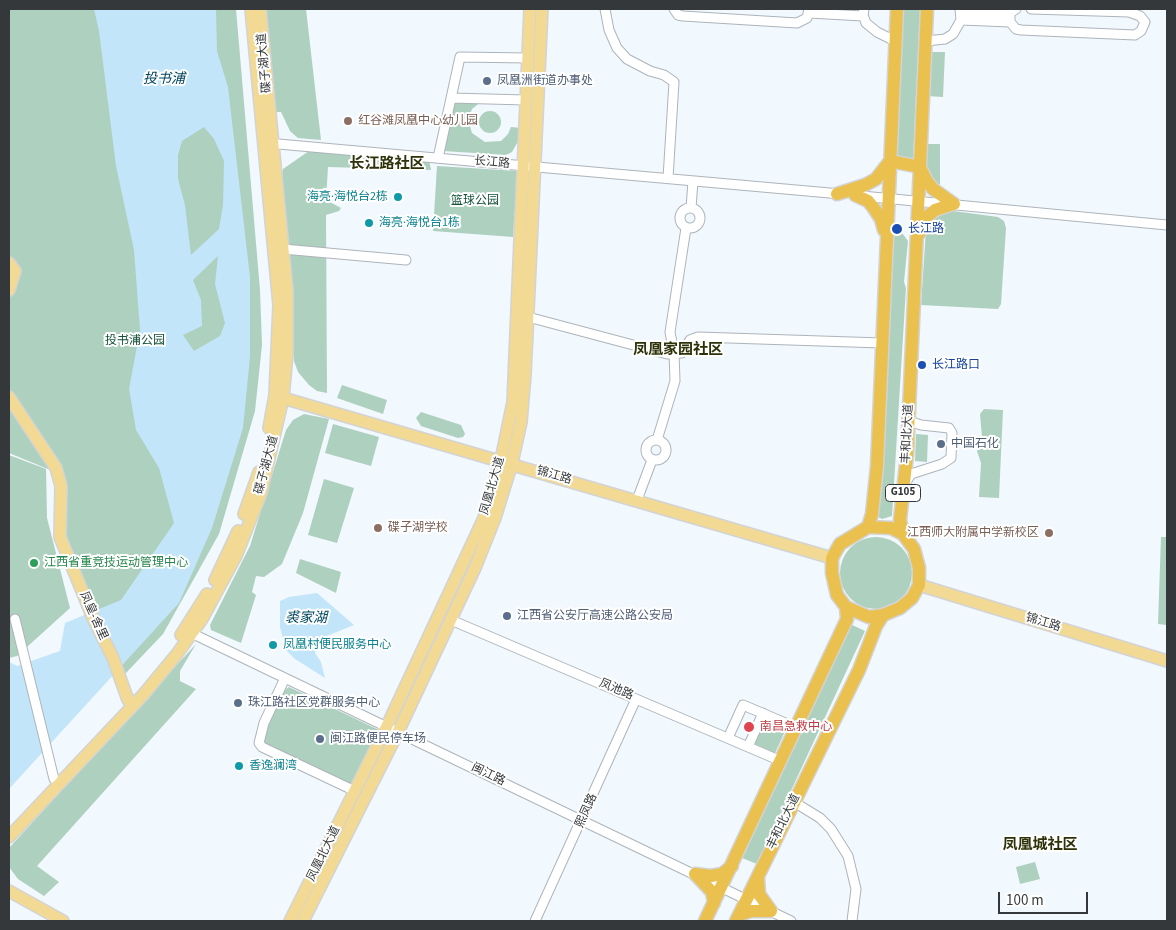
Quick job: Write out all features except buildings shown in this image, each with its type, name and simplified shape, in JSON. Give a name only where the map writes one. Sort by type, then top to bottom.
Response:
[{"type":"highway","name":"G105","points":[[868,527],[872,514],[877,466],[897,9]]},
{"type":"highway","name":"丰和北大道","points":[[919,585],[919,568],[914,549],[903,534],[900,520],[909,421],[917,243],[915,200],[920,167],[927,9]]},
{"type":"highway","points":[[837,194],[865,185],[876,179],[890,161],[920,167],[933,189],[954,204]]},
{"type":"highway","points":[[855,195],[868,201],[881,219],[886,238]]},
{"type":"highway","points":[[915,200],[908,278],[915,286]]},
{"type":"highway","points":[[917,243],[922,226],[928,216],[935,210],[954,204]]},
{"type":"highway","points":[[705,921],[847,619],[846,607],[838,595],[832,573],[832,558],[840,544],[868,527],[891,528],[903,534]]},
{"type":"highway","points":[[846,607],[869,617],[883,616],[900,608],[912,598],[919,585]]},
{"type":"highway","name":"丰和北大道","points":[[737,918],[859,670],[876,626],[883,616]]},
{"type":"highway","points":[[695,874],[711,876],[722,874],[732,866]]},
{"type":"highway","points":[[695,874],[712,892],[714,903]]},
{"type":"highway","points":[[758,876],[759,894],[771,912]]},
{"type":"highway","points":[[737,918],[751,911],[771,912]]},
{"type":"main road","name":"碟子湖大道","points":[[9,827],[128,700],[188,632],[238,532],[259,473],[279,396],[287,354],[287,291],[251,9]]},
{"type":"main road","name":"碟子湖大道","points":[[9,838],[143,695],[188,632],[236,556],[261,493],[274,442],[279,396],[279,305],[260,9]]},
{"type":"main road","name":"凤凰北大道","points":[[303,921],[398,732],[451,620],[495,518],[506,462],[513,402],[530,9]]},
{"type":"main road","name":"凤凰北大道","points":[[290,921],[387,726],[484,518],[521,422],[528,317],[542,9]]},
{"type":"main road","points":[[9,264],[15,271],[9,290]]},
{"type":"main road","name":"凤皇-舍里","points":[[9,396],[56,468],[61,486],[60,537],[93,618],[113,658],[128,700]]},
{"type":"main road","name":"锦江路","points":[[279,396],[832,558]]},
{"type":"main road","points":[[274,442],[286,413],[294,408],[316,407]]},
{"type":"main road","name":"锦江路","points":[[919,585],[1167,661]]},
{"type":"main road","points":[[9,891],[63,921]]},
{"type":"street","points":[[604,9],[609,30],[617,48],[627,59],[650,71],[664,75],[674,82],[668,178]]},
{"type":"street","points":[[674,9],[683,16],[797,23],[806,18],[810,10],[863,12],[872,29],[895,41]]},
{"type":"street","points":[[926,41],[945,39],[958,28],[961,14],[1012,15],[1016,29],[1021,30],[1135,35],[1141,31],[1145,22],[1140,16],[1129,12],[1031,9]]},
{"type":"street","points":[[438,158],[460,57],[528,58]]},
{"type":"street","points":[[451,98],[526,100]]},
{"type":"street","name":"长江路","points":[[268,143],[915,200],[1167,225]]},
{"type":"street","points":[[691,208],[693,181]]},
{"type":"street","points":[[691,208],[699,214],[700,221],[693,228],[686,228],[681,224],[680,218],[682,212],[691,208]]},
{"type":"street","points":[[657,440],[675,381],[674,353],[670,332],[686,228]]},
{"type":"street","points":[[283,249],[406,260]]},
{"type":"street","points":[[528,317],[666,354],[682,353],[690,340],[698,337],[882,343]]},
{"type":"street","points":[[904,487],[911,474],[942,464],[951,458],[952,434],[949,428],[921,425],[909,421]]},
{"type":"street","points":[[652,460],[662,458],[666,453],[665,446],[657,440]]},
{"type":"street","points":[[652,460],[646,453],[646,446],[657,440]]},
{"type":"street","points":[[637,500],[652,460]]},
{"type":"street","points":[[14,619],[54,779]]},
{"type":"street","name":"凤池路","points":[[451,620],[781,761]]},
{"type":"street","name":"闽江路","points":[[188,632],[791,921]]},
{"type":"street","points":[[285,678],[264,723],[259,743],[262,747],[355,791]]},
{"type":"street","name":"熙凤路","points":[[535,921],[583,820],[636,699]]},
{"type":"street","points":[[728,738],[742,704],[796,728]]},
{"type":"street","points":[[748,747],[763,713]]},
{"type":"street","points":[[794,802],[820,818],[831,829],[848,856],[856,889],[852,921]]},
{"type":"green space","name":"投书浦公园","points":[[9,9],[236,9],[260,290],[262,345],[255,411],[219,534],[163,634],[125,674],[91,604],[67,543],[67,518],[60,474],[9,453]]},
{"type":"green space","points":[[266,9],[306,9],[321,140],[298,138],[290,131],[281,112],[275,112]]},
{"type":"green space","points":[[903,9],[920,9],[913,161],[896,162]]},
{"type":"green space","points":[[929,52],[945,52],[943,97],[927,96]]},
{"type":"green space","points":[[455,100],[482,101],[472,109],[468,120],[472,133],[485,142],[501,141],[508,134],[511,127],[521,128],[520,138],[512,152],[506,155],[443,151]]},
{"type":"green space","points":[[490,111],[498,114],[501,122],[498,130],[490,133],[482,130],[479,122],[482,114]]},
{"type":"green space","points":[[926,144],[940,144],[940,185],[932,180],[926,170]]},
{"type":"green space","points":[[309,151],[429,160],[431,170],[328,167],[326,200],[341,208],[339,211],[326,215],[327,393],[317,391],[309,385],[298,372],[294,361],[291,277],[286,214],[281,181],[283,169]]},
{"type":"green space","name":"篮球公园","points":[[437,166],[518,171],[513,237],[433,231]]},
{"type":"green space","points":[[946,210],[998,217],[1004,221],[1006,228],[1001,304],[998,309],[921,305],[926,230],[935,217]]},
{"type":"green space","points":[[898,232],[902,233],[908,241],[904,282],[906,288],[892,516],[882,519],[878,517],[891,239]]},
{"type":"green space","points":[[342,385],[387,400],[383,414],[337,398]]},
{"type":"green space","points":[[984,409],[1003,410],[999,498],[979,497],[981,463],[977,451],[982,437],[980,414]]},
{"type":"green space","points":[[421,412],[461,425],[465,434],[463,437],[458,438],[421,426],[416,418]]},
{"type":"green space","points":[[304,414],[329,419],[303,513],[282,564],[264,577],[256,576],[252,592],[256,595],[241,643],[211,630],[210,625],[250,546],[286,430],[293,420]]},
{"type":"green space","points":[[333,424],[379,437],[371,466],[325,453]]},
{"type":"green space","points":[[916,434],[928,435],[927,462],[915,461]]},
{"type":"green space","name":"江西省重竞技运动管理中心","points":[[9,455],[46,469],[47,518],[70,608],[17,656],[9,658]]},
{"type":"green space","points":[[324,479],[354,488],[337,543],[308,535]]},
{"type":"green space","points":[[883,537],[902,547],[910,559],[912,573],[910,587],[902,599],[890,607],[869,609],[850,599],[842,587],[840,566],[850,547],[862,539]]},
{"type":"green space","points":[[1161,537],[1167,537],[1167,625],[1158,624]]},
{"type":"green space","points":[[300,559],[341,572],[336,593],[296,573]]},
{"type":"green space","points":[[850,624],[865,631],[757,864],[742,858]]},
{"type":"green space","points":[[196,644],[180,671],[180,681],[196,689],[37,866],[59,882],[44,896],[18,879],[9,867],[9,848]]},
{"type":"green space","name":"闽江路便民停车场","points":[[289,687],[381,731],[353,787],[263,743],[264,735],[283,691]]},
{"type":"green space","points":[[766,718],[787,727],[775,753],[755,744]]},
{"type":"green space","points":[[1035,862],[1040,879],[1020,884],[1016,867]]},
{"type":"water","name":"投书浦","points":[[94,9],[216,9],[217,51],[228,87],[250,277],[250,357],[243,428],[212,528],[179,603],[9,789],[9,662],[17,666],[60,651],[65,623],[121,600],[174,523],[159,468],[136,430],[129,389],[140,330],[134,250],[116,166],[99,31]],"holes":[[[204,127],[214,139],[224,161],[223,205],[219,229],[191,255],[185,205],[178,179],[178,155],[182,141]],[[218,256],[215,284],[225,323],[220,336],[194,351],[183,335],[202,326],[201,300],[193,280]]]},
{"type":"water","name":"裘家湖","points":[[317,593],[354,625],[317,640],[315,653],[321,662],[325,678],[295,659],[286,650],[280,627],[280,601],[289,597]]},
{"type":"place","name":"凤凰洲街道办事处","points":[[487,81]]},
{"type":"place","name":"红谷滩凤凰中心幼儿园","points":[[348,121]]},
{"type":"place","name":"海亮·海悦台2栋","points":[[398,197]]},
{"type":"place","name":"海亮·海悦台1栋","points":[[369,223]]},
{"type":"place","name":"长江路","points":[[897,229]]},
{"type":"place","name":"长江路口","points":[[922,365]]},
{"type":"place","name":"中国石化","points":[[941,444]]},
{"type":"place","name":"碟子湖学校","points":[[378,528]]},
{"type":"place","name":"江西师大附属中学新校区","points":[[1049,533]]},
{"type":"place","name":"江西省重竞技运动管理中心","points":[[34,563]]},
{"type":"place","name":"江西省公安厅高速公路公安局","points":[[507,616]]},
{"type":"place","name":"凤凰村便民服务中心","points":[[273,645]]},
{"type":"place","name":"珠江路社区党群服务中心","points":[[238,703]]},
{"type":"place","name":"南昌急救中心","points":[[749,727]]},
{"type":"place","name":"闽江路便民停车场","points":[[320,739]]},
{"type":"place","name":"香逸澜湾","points":[[239,766]]},
{"type":"district","name":"长江路社区","points":[[387,165]]},
{"type":"district","name":"凤凰家园社区","points":[[678,351]]},
{"type":"district","name":"凤凰城社区","points":[[1040,846]]}]
